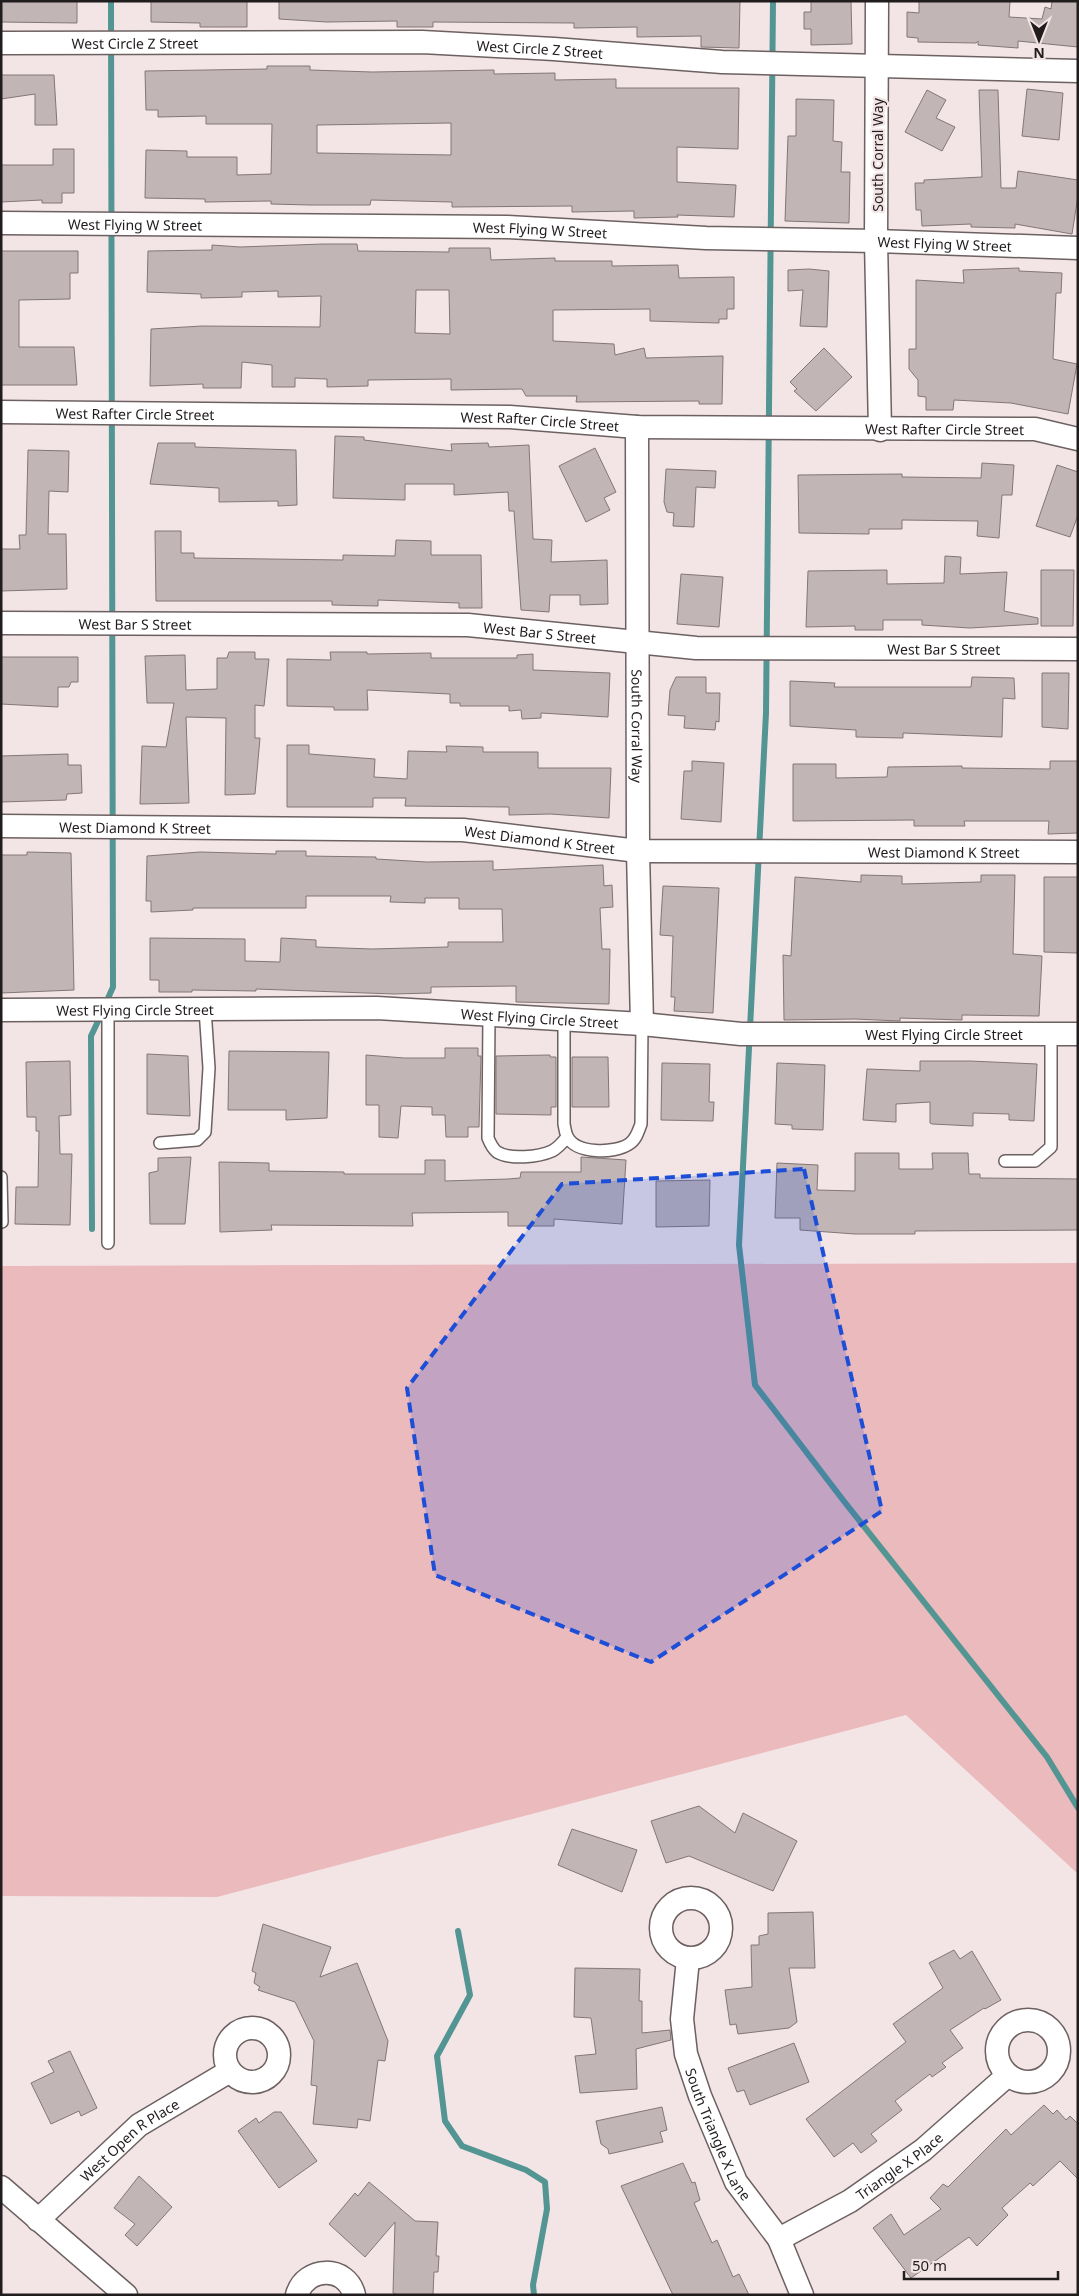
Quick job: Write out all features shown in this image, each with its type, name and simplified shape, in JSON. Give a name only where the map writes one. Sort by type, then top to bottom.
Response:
[{"type":"street","name":"South Corral Way","points":[[877,1],[876,241],[880,430]]},
{"type":"street","name":"West Circle Z Street","points":[[1,43],[422,42],[554,49],[722,62],[1078,71]]},
{"type":"street","name":"West Flying W Street","points":[[1,223],[507,227],[706,238],[876,241],[1078,248]]},
{"type":"street","name":"West Rafter Circle Street","points":[[1,412],[510,417],[637,427],[880,430],[1035,429],[1078,439]]},
{"type":"street","name":"South Corral Way","points":[[637,427],[636,642],[642,1024]]},
{"type":"street","name":"West Bar S Street","points":[[1,623],[468,625],[696,648],[1078,649]]},
{"type":"street","name":"West Diamond K Street","points":[[1,826],[463,830],[638,851],[1078,852]]},
{"type":"street","name":"West Flying Circle Street","points":[[1,1010],[108,1011],[378,1008],[642,1024],[741,1034],[1078,1034]]},
{"type":"street","name":"South Triangle X Lane","points":[[688,1959],[682,2019],[686,2054],[697,2088],[736,2182],[779,2239],[802,2295]]},
{"type":"street","name":"West Open R Place","points":[[38,2220],[138,2125],[230,2071]]},
{"type":"street","name":"Triangle X Place","points":[[779,2239],[850,2201],[923,2150],[1008,2075]]},
{"type":"street","points":[[1,2187],[126,2295]]},
{"type":"street","points":[[297,2295],[304,2281],[311,2276],[330,2272],[348,2282],[354,2295]]},
{"type":"lane","points":[[160,1143],[197,1140],[205,1132],[209,1068],[205,1009]]},
{"type":"lane","points":[[108,1011],[108,1244]]},
{"type":"lane","points":[[489,1015],[488,1138],[492,1147],[506,1155],[542,1154],[554,1150],[567,1137]]},
{"type":"lane","points":[[564,1020],[564,1124],[567,1137],[579,1147],[594,1150],[619,1149],[630,1144],[637,1135],[641,1117],[642,1024]]},
{"type":"lane","points":[[1005,1161],[1035,1161],[1051,1147],[1051,1034]]},
{"type":"lane","points":[[1,1177],[2,1222]]},
{"type":"highlighted area","points":[[804,1169],[882,1511],[651,1662],[435,1575],[407,1388],[562,1184]]},
{"type":"shaded area","points":[[1078,1263],[1078,1874],[906,1715],[217,1897],[1,1896],[1,1266]]},
{"type":"building","points":[[1,1],[77,1],[77,23],[1,22]]},
{"type":"building","points":[[151,1],[247,1],[247,27],[200,27],[200,23],[151,22]]},
{"type":"building","points":[[279,1],[740,1],[739,48],[701,47],[701,36],[637,37],[637,27],[574,28],[574,23],[433,22],[433,27],[397,27],[397,21],[327,22],[279,19]]},
{"type":"building","points":[[811,1],[851,1],[852,44],[811,45],[811,29],[804,29],[804,12],[811,12]]},
{"type":"building","points":[[919,1],[1010,1],[1009,17],[1042,19],[1045,7],[1051,9],[1052,1],[1078,1],[1078,47],[1018,41],[1018,48],[978,45],[978,41],[976,43],[918,42],[918,38],[907,37],[907,12],[919,13]]},
{"type":"building","points":[[267,66],[310,66],[310,70],[372,72],[494,70],[494,74],[555,73],[555,80],[616,79],[616,88],[739,88],[738,149],[677,147],[677,182],[736,185],[734,217],[677,215],[678,217],[634,218],[634,211],[572,212],[572,206],[452,207],[452,202],[371,200],[370,205],[310,205],[271,204],[271,201],[205,202],[205,199],[145,198],[146,150],[187,151],[187,157],[237,157],[237,175],[271,174],[272,124],[206,124],[206,116],[158,117],[158,110],[146,110],[145,71],[267,69]],"holes":[[[451,123],[451,155],[317,153],[317,125]]]},
{"type":"building","points":[[1,75],[54,75],[57,125],[35,125],[35,94],[1,99]]},
{"type":"building","points":[[1027,89],[1063,93],[1059,140],[1022,136]]},
{"type":"building","points":[[927,90],[946,100],[936,118],[955,127],[942,151],[905,132]]},
{"type":"building","points":[[979,90],[998,90],[1001,188],[1016,188],[1018,171],[1078,180],[1078,196],[1072,234],[1015,224],[1015,228],[971,227],[971,224],[922,226],[921,210],[916,210],[915,183],[924,183],[924,180],[982,177]]},
{"type":"building","points":[[796,99],[834,100],[833,141],[842,142],[841,172],[850,172],[849,223],[785,221],[788,136],[796,136]]},
{"type":"building","points":[[53,149],[74,149],[74,193],[62,193],[62,203],[42,203],[42,200],[1,202],[1,165],[53,165]]},
{"type":"building","points":[[357,244],[358,251],[449,252],[449,248],[490,248],[491,260],[555,258],[555,261],[612,261],[612,266],[678,265],[679,278],[734,277],[734,309],[727,309],[727,319],[719,319],[719,323],[650,321],[650,309],[553,310],[553,341],[614,344],[615,355],[644,348],[646,358],[723,356],[722,404],[699,404],[699,401],[576,402],[577,396],[526,396],[522,389],[451,390],[451,379],[368,380],[368,386],[327,387],[327,379],[295,378],[295,387],[272,387],[272,365],[242,362],[241,388],[203,388],[203,384],[150,386],[151,329],[202,326],[320,327],[321,296],[278,297],[278,291],[242,292],[242,297],[201,298],[201,294],[147,292],[148,251],[212,250],[212,245],[240,247]],"holes":[[[416,290],[449,290],[450,334],[415,333]]]},
{"type":"building","points":[[1,251],[78,251],[78,273],[70,273],[70,299],[19,300],[19,347],[74,347],[77,385],[1,385]]},
{"type":"building","points":[[1019,268],[1019,271],[1062,273],[1061,293],[1056,293],[1053,359],[1077,364],[1068,414],[1011,403],[954,400],[953,410],[926,410],[926,397],[918,396],[918,380],[909,369],[909,349],[916,349],[916,280],[964,283],[963,270]]},
{"type":"building","points":[[809,269],[829,271],[827,327],[800,326],[803,290],[788,291],[788,270]]},
{"type":"building","points":[[824,348],[852,377],[816,411],[794,391],[797,389],[790,382]]},
{"type":"building","points":[[335,436],[364,437],[364,440],[452,451],[451,444],[488,443],[489,447],[529,445],[533,539],[552,540],[551,562],[607,560],[608,604],[580,605],[580,595],[550,595],[549,612],[521,610],[514,511],[509,511],[508,492],[454,495],[454,484],[405,484],[405,500],[333,498]]},
{"type":"building","points":[[158,443],[195,443],[195,447],[296,450],[297,505],[278,506],[278,501],[219,502],[219,488],[150,484]]},
{"type":"building","points":[[595,448],[616,492],[604,498],[610,510],[586,522],[559,466]]},
{"type":"building","points":[[28,450],[69,451],[68,492],[49,491],[48,534],[66,534],[67,589],[1,591],[1,549],[20,549],[19,535],[26,535]]},
{"type":"building","points":[[982,463],[1014,465],[1012,495],[1002,495],[999,538],[977,536],[978,521],[902,520],[902,529],[869,529],[869,534],[799,533],[798,475],[902,474],[902,477],[981,478]]},
{"type":"building","points":[[1057,465],[1078,472],[1078,515],[1070,537],[1036,526]]},
{"type":"building","points":[[666,469],[716,471],[715,488],[696,487],[694,527],[673,526],[674,513],[667,512],[664,502]]},
{"type":"building","points":[[155,531],[181,531],[181,553],[194,553],[194,558],[343,560],[343,555],[395,556],[396,540],[431,541],[431,555],[481,555],[482,608],[459,608],[459,603],[378,600],[378,606],[332,605],[332,601],[156,601]]},
{"type":"building","points":[[945,556],[961,557],[960,574],[1007,572],[1004,611],[1038,618],[1038,624],[970,628],[922,625],[922,620],[883,620],[883,630],[855,630],[855,626],[806,627],[808,571],[887,570],[887,584],[944,583]]},
{"type":"building","points":[[1041,570],[1074,570],[1073,626],[1041,626]]},
{"type":"building","points":[[681,574],[723,577],[719,627],[677,624]]},
{"type":"building","points":[[229,652],[255,652],[255,659],[269,659],[264,706],[255,705],[255,738],[260,738],[255,794],[225,795],[226,718],[186,717],[189,803],[140,804],[142,746],[166,747],[174,703],[147,703],[145,656],[185,655],[186,690],[217,689],[217,658],[227,658]]},
{"type":"building","points":[[330,652],[367,652],[367,654],[431,653],[431,658],[517,658],[517,655],[533,654],[533,670],[610,673],[608,717],[541,713],[541,718],[522,719],[521,710],[509,711],[509,706],[460,706],[460,703],[450,703],[450,694],[367,690],[368,710],[334,710],[334,707],[287,706],[287,659],[331,660]]},
{"type":"building","points":[[1,657],[78,657],[78,682],[71,682],[69,687],[58,687],[58,707],[1,704]]},
{"type":"building","points":[[1042,673],[1069,673],[1068,729],[1042,727]]},
{"type":"building","points":[[676,677],[706,677],[706,693],[720,693],[719,722],[716,721],[715,730],[684,728],[685,716],[668,715],[670,690]]},
{"type":"building","points":[[972,677],[1014,678],[1015,699],[1003,698],[1002,737],[903,733],[903,738],[856,737],[856,730],[790,726],[790,681],[835,683],[834,687],[971,687]]},
{"type":"building","points":[[287,745],[309,745],[309,754],[375,759],[374,777],[407,779],[408,751],[447,752],[446,746],[483,747],[483,752],[538,752],[538,768],[611,768],[609,818],[550,814],[509,815],[509,807],[405,806],[406,798],[373,798],[373,807],[287,807]]},
{"type":"building","points":[[68,754],[68,765],[81,765],[82,793],[67,794],[66,800],[1,802],[1,756]]},
{"type":"building","points":[[692,761],[724,763],[721,822],[681,819],[684,771],[692,771]]},
{"type":"building","points":[[1050,761],[1078,761],[1078,833],[1048,834],[1049,821],[964,821],[965,826],[914,826],[914,820],[793,821],[793,764],[836,764],[836,778],[887,777],[888,767],[962,766],[962,768],[1050,769]]},
{"type":"building","points":[[276,851],[306,851],[306,856],[376,857],[376,859],[427,862],[493,861],[493,870],[603,865],[604,886],[612,885],[613,907],[600,908],[602,949],[610,949],[609,1004],[516,1002],[516,986],[431,987],[431,993],[394,994],[256,989],[256,991],[192,990],[192,992],[159,992],[159,980],[150,980],[150,938],[245,939],[245,961],[280,962],[281,938],[316,940],[316,947],[372,949],[448,947],[448,942],[503,942],[502,909],[459,909],[459,898],[425,898],[425,903],[390,902],[391,896],[306,896],[306,908],[193,908],[193,910],[151,912],[151,901],[146,901],[147,856],[200,852],[276,854]]},
{"type":"building","points":[[27,852],[71,853],[74,990],[1,993],[1,855],[27,855]]},
{"type":"building","points":[[861,875],[902,876],[902,884],[981,882],[981,875],[1015,875],[1013,954],[1042,956],[1039,1016],[962,1015],[962,1020],[900,1018],[900,1021],[855,1019],[784,1020],[783,955],[791,956],[795,877],[861,882]]},
{"type":"building","points":[[1044,877],[1078,877],[1078,953],[1044,952]]},
{"type":"building","points":[[663,886],[719,888],[713,1013],[674,1011],[675,997],[671,997],[673,936],[660,935]]},
{"type":"building","points":[[445,1048],[478,1048],[478,1056],[481,1056],[479,1127],[468,1127],[468,1137],[446,1137],[445,1115],[432,1115],[432,1107],[401,1106],[398,1138],[379,1137],[379,1105],[366,1105],[366,1055],[404,1058],[445,1058]]},
{"type":"building","points":[[229,1051],[329,1052],[327,1118],[286,1120],[286,1110],[228,1110]]},
{"type":"building","points":[[147,1054],[188,1056],[190,1116],[147,1114]]},
{"type":"building","points":[[550,1055],[550,1057],[556,1057],[556,1107],[551,1107],[551,1115],[496,1114],[496,1056]]},
{"type":"building","points":[[572,1057],[608,1057],[609,1107],[572,1107]]},
{"type":"building","points":[[70,1061],[71,1115],[59,1116],[60,1154],[72,1154],[70,1225],[15,1224],[16,1187],[38,1187],[39,1131],[36,1131],[36,1117],[27,1117],[26,1062]]},
{"type":"building","points":[[920,1061],[1037,1064],[1034,1121],[1009,1120],[1009,1114],[973,1113],[973,1126],[932,1124],[930,1123],[930,1102],[896,1104],[896,1122],[863,1120],[867,1069],[920,1071]]},
{"type":"building","points":[[662,1063],[710,1064],[709,1102],[714,1102],[713,1121],[661,1120]]},
{"type":"building","points":[[777,1063],[825,1065],[823,1130],[792,1129],[792,1125],[775,1124]]},
{"type":"building","points":[[855,1153],[899,1153],[899,1169],[933,1169],[932,1153],[968,1153],[969,1174],[980,1174],[980,1178],[1078,1179],[1078,1230],[915,1231],[915,1234],[855,1234],[800,1230],[800,1218],[775,1218],[777,1163],[818,1165],[817,1190],[855,1191]]},
{"type":"building","points":[[191,1157],[185,1224],[150,1224],[149,1173],[158,1171],[158,1158]]},
{"type":"building","points":[[581,1157],[626,1160],[622,1224],[554,1219],[554,1226],[508,1226],[508,1212],[412,1213],[413,1226],[271,1225],[272,1230],[220,1232],[219,1162],[269,1163],[269,1171],[344,1172],[344,1174],[425,1174],[425,1160],[445,1160],[445,1181],[520,1178],[521,1172],[581,1172]]},
{"type":"building","points":[[710,1180],[709,1226],[656,1227],[656,1181]]},
{"type":"building","points":[[699,1806],[735,1833],[743,1813],[797,1841],[773,1891],[689,1856],[666,1863],[651,1821]]},
{"type":"building","points":[[572,1829],[637,1850],[622,1892],[558,1865]]},
{"type":"building","points":[[813,1912],[815,1968],[789,1968],[797,2022],[789,2028],[738,2034],[736,2024],[730,2025],[725,1990],[752,1987],[751,1945],[759,1945],[759,1936],[768,1934],[768,1913]]},
{"type":"building","points":[[263,1924],[331,1947],[320,1977],[357,1963],[388,2041],[385,2061],[378,2060],[370,2121],[358,2119],[357,2128],[313,2124],[317,2086],[311,2085],[314,2041],[295,2002],[258,1990],[260,1987],[254,1983],[256,1973],[252,1971]]},
{"type":"building","points":[[954,1950],[960,1959],[972,1951],[1001,2000],[984,2008],[950,2030],[963,2048],[942,2063],[946,2067],[932,2077],[930,2074],[895,2101],[902,2110],[871,2134],[877,2141],[861,2153],[853,2143],[834,2157],[806,2119],[906,2042],[893,2024],[943,1988],[929,1963]]},
{"type":"building","points":[[575,1968],[640,1969],[639,2001],[642,2001],[642,2033],[670,2030],[671,2040],[636,2049],[637,2089],[580,2093],[575,2056],[596,2054],[591,2018],[574,2017]]},
{"type":"building","points":[[794,2043],[809,2082],[750,2105],[744,2090],[737,2092],[728,2068]]},
{"type":"building","points":[[70,2051],[97,2108],[81,2116],[79,2111],[51,2124],[31,2083],[54,2072],[48,2061]]},
{"type":"building","points":[[1044,2105],[1053,2114],[1057,2110],[1066,2120],[1070,2116],[1078,2124],[1078,2179],[1060,2161],[1033,2186],[1030,2183],[1002,2208],[1008,2215],[977,2246],[969,2237],[911,2278],[873,2228],[891,2214],[904,2235],[941,2209],[930,2198],[943,2184],[948,2187],[1006,2129],[1011,2135]]},
{"type":"building","points":[[662,2107],[667,2130],[660,2132],[663,2142],[609,2154],[608,2149],[601,2144],[596,2121]]},
{"type":"building","points":[[274,2112],[281,2112],[317,2161],[279,2188],[238,2131],[256,2118],[259,2123]]},
{"type":"building","points":[[683,2163],[692,2183],[695,2182],[700,2200],[694,2203],[712,2243],[717,2240],[733,2277],[739,2274],[749,2295],[673,2295],[621,2186]]},
{"type":"building","points":[[139,2176],[172,2207],[137,2246],[125,2235],[135,2224],[114,2208]]},
{"type":"building","points":[[369,2182],[415,2221],[438,2222],[436,2256],[439,2256],[438,2272],[434,2272],[433,2295],[398,2295],[393,2293],[395,2222],[365,2257],[329,2224],[355,2193],[358,2196]]},
{"type":"waterway","points":[[105,1005],[113,987],[111,1]]},
{"type":"waterway","points":[[773,1],[766,713],[739,1245],[755,1385],[843,1500],[1047,1757],[1078,1808]]},
{"type":"waterway","points":[[92,1229],[91,1036],[101,1015]]},
{"type":"waterway","points":[[458,1931],[470,1995],[437,2056],[445,2121],[462,2146],[526,2170],[545,2182],[547,2209],[533,2285],[534,2295]]}]
